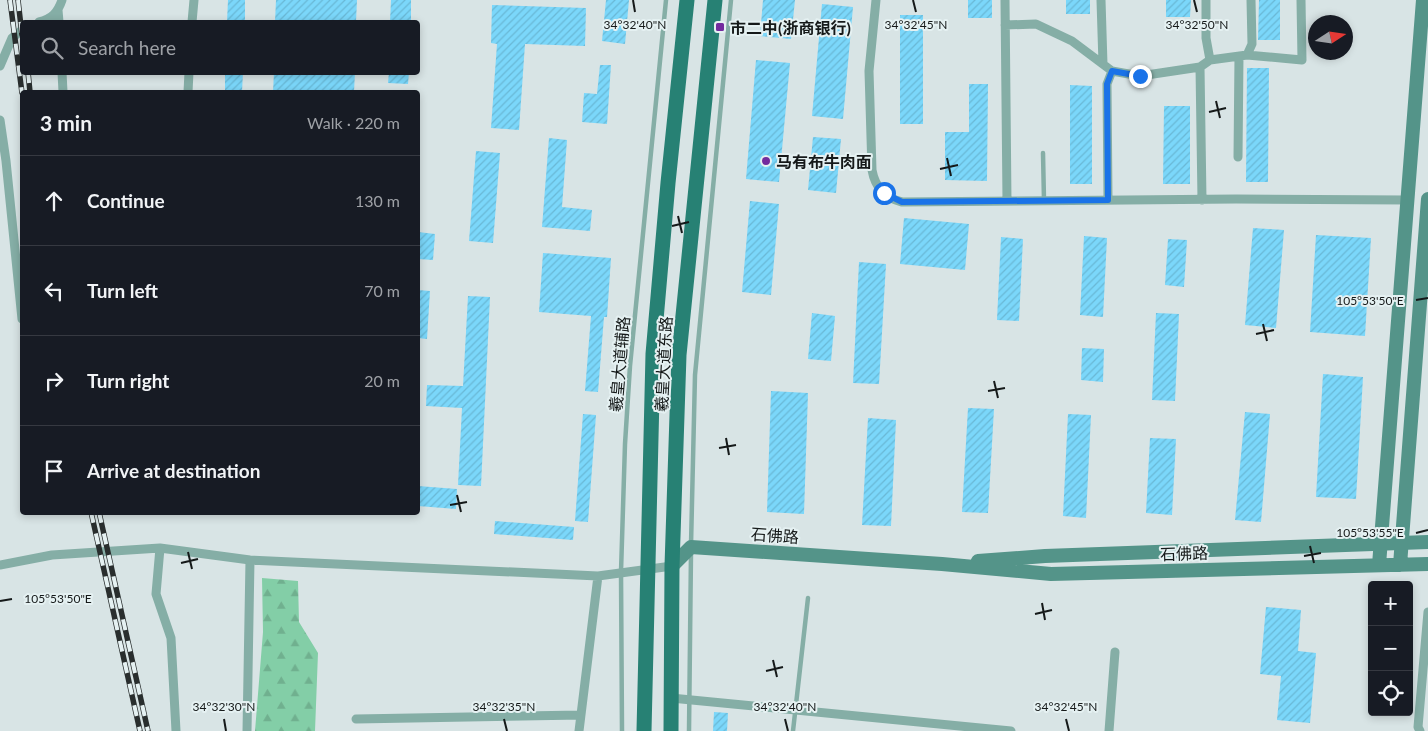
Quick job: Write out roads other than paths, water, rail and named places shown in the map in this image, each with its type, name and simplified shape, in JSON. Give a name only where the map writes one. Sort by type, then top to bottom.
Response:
[{"type":"main road","name":"羲皇大道东路","points":[[644,731],[653,354],[687,0]]},
{"type":"main road","name":"羲皇大道东路","points":[[671,731],[672,566],[679,355],[715,0]]},
{"type":"street","points":[[48,20],[58,10],[62,0]]},
{"type":"street","points":[[192,20],[194,0]]},
{"type":"street","points":[[876,0],[869,71],[872,170],[876,183],[884,193],[902,202],[1407,200]]},
{"type":"street","points":[[1005,0],[1007,201]]},
{"type":"street","points":[[1101,0],[1103,64]]},
{"type":"street","points":[[1206,0],[1206,38],[1210,60]]},
{"type":"street","points":[[1238,156],[1243,55],[1252,44],[1251,0]]},
{"type":"street","points":[[1005,25],[1036,24],[1072,41],[1112,71],[1140,76],[1200,67],[1210,60],[1243,55],[1302,60],[1301,0]]},
{"type":"street","points":[[1379,565],[1423,0]]},
{"type":"street","points":[[58,10],[59,20]]},
{"type":"street","points":[[0,66],[12,38],[20,32]]},
{"type":"street","points":[[1200,67],[1202,200]]},
{"type":"street","points":[[1108,200],[1107,84],[1112,71]]},
{"type":"street","points":[[62,75],[63,90]]},
{"type":"street","points":[[188,90],[189,75]]},
{"type":"street","points":[[0,120],[20,298]]},
{"type":"street","points":[[1400,565],[1428,199]]},
{"type":"street","name":"石佛路","points":[[942,564],[1045,556],[1428,542]]},
{"type":"street","points":[[0,565],[52,555],[160,548],[250,560],[598,576],[672,566],[691,548]]},
{"type":"street","points":[[160,548],[156,594],[172,638],[176,731]]},
{"type":"street","name":"石佛路","points":[[691,548],[942,564],[1050,574],[1428,564]]},
{"type":"street","points":[[247,731],[250,560]]},
{"type":"street","points":[[579,731],[598,576]]},
{"type":"street","points":[[1420,731],[1418,727],[1428,612]]},
{"type":"street","points":[[1109,731],[1115,652]]},
{"type":"street","points":[[671,698],[951,728],[1011,731]]},
{"type":"street","points":[[356,719],[581,715]]},
{"type":"lane","name":"羲皇大道辅路","points":[[622,731],[621,572],[625,444],[630,366],[666,0]]},
{"type":"lane","points":[[689,731],[695,375],[731,0]]},
{"type":"lane","points":[[1043,153],[1044,201]]},
{"type":"lane","points":[[793,731],[808,598]]},
{"type":"railway","points":[[10,0],[22,90]]},
{"type":"railway","points":[[18,0],[20,20]]},
{"type":"railway","points":[[28,75],[30,90]]},
{"type":"railway","points":[[92,515],[140,731]]},
{"type":"railway","points":[[100,515],[148,731]]},
{"type":"place","name":"市二中(浙商银行)","points":[[720,27]]},
{"type":"place","name":"马有布牛肉面","points":[[766,161]]}]
